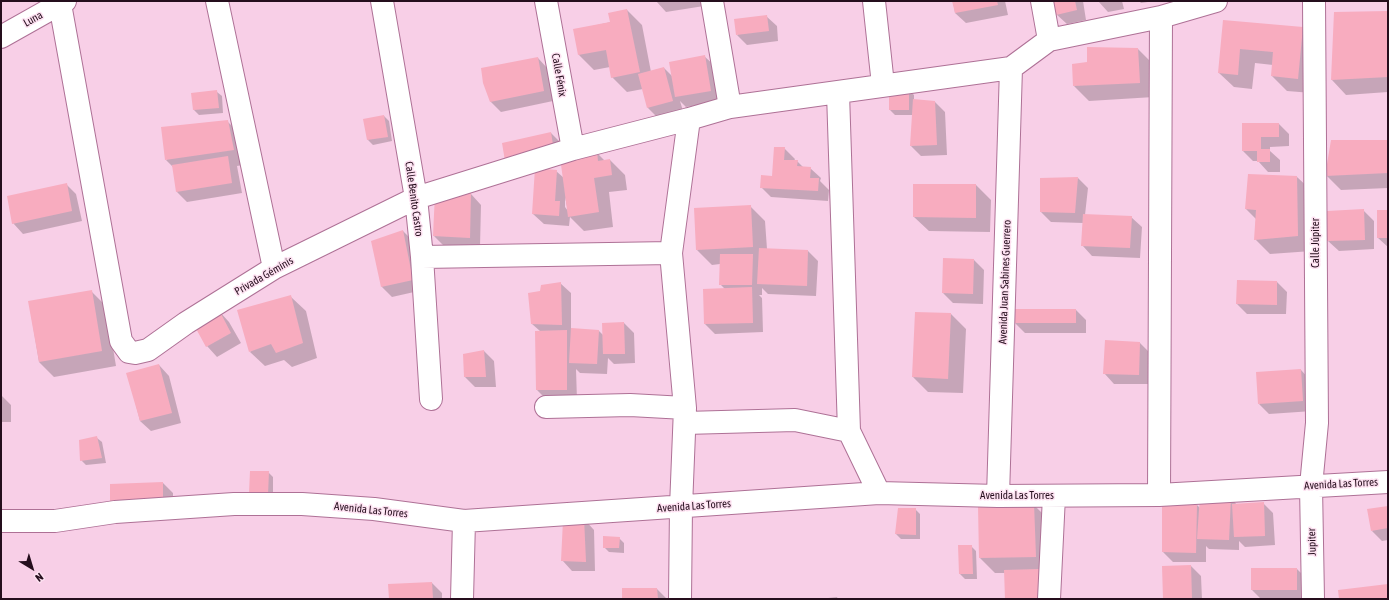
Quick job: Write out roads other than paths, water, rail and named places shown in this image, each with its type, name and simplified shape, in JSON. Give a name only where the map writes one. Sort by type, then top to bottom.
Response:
[{"type":"street","points":[[217,1],[274,268]]},
{"type":"street","name":"Calle Benito Castro","points":[[382,1],[416,198],[422,257],[431,399]]},
{"type":"street","name":"Calle Fénix","points":[[546,1],[573,149]]},
{"type":"street","points":[[712,1],[730,107]]},
{"type":"street","points":[[874,1],[883,85]]},
{"type":"street","points":[[1042,1],[1049,40]]},
{"type":"street","points":[[1011,68],[1049,40],[1161,18],[1216,1]]},
{"type":"street","name":"Calle Júpiter","points":[[1311,486],[1317,423],[1314,1]]},
{"type":"street","name":"Privada Géminis","points":[[63,2],[121,341],[129,352],[135,353],[148,350],[186,323],[274,268],[416,198],[573,149],[730,107],[1011,68]]},
{"type":"street","name":"Luna","points":[[1,37],[63,2]]},
{"type":"street","points":[[1159,495],[1161,18]]},
{"type":"street","name":"Avenida Juan Sabines Guerrero","points":[[998,496],[1011,68]]},
{"type":"street","points":[[838,93],[849,431],[879,493]]},
{"type":"street","points":[[680,599],[681,507],[685,416],[671,253],[689,119]]},
{"type":"street","points":[[422,257],[671,253]]},
{"type":"street","points":[[546,407],[630,405],[685,416],[795,420],[849,431]]},
{"type":"street","name":"Avenida Las Torres","points":[[1,521],[55,521],[115,512],[234,504],[302,504],[374,509],[464,521],[879,493],[998,496],[1159,495],[1388,482]]},
{"type":"street","name":"Jupiter","points":[[1311,486],[1312,599]]},
{"type":"street","points":[[1049,599],[1054,496]]},
{"type":"street","points":[[462,599],[464,521]]}]
